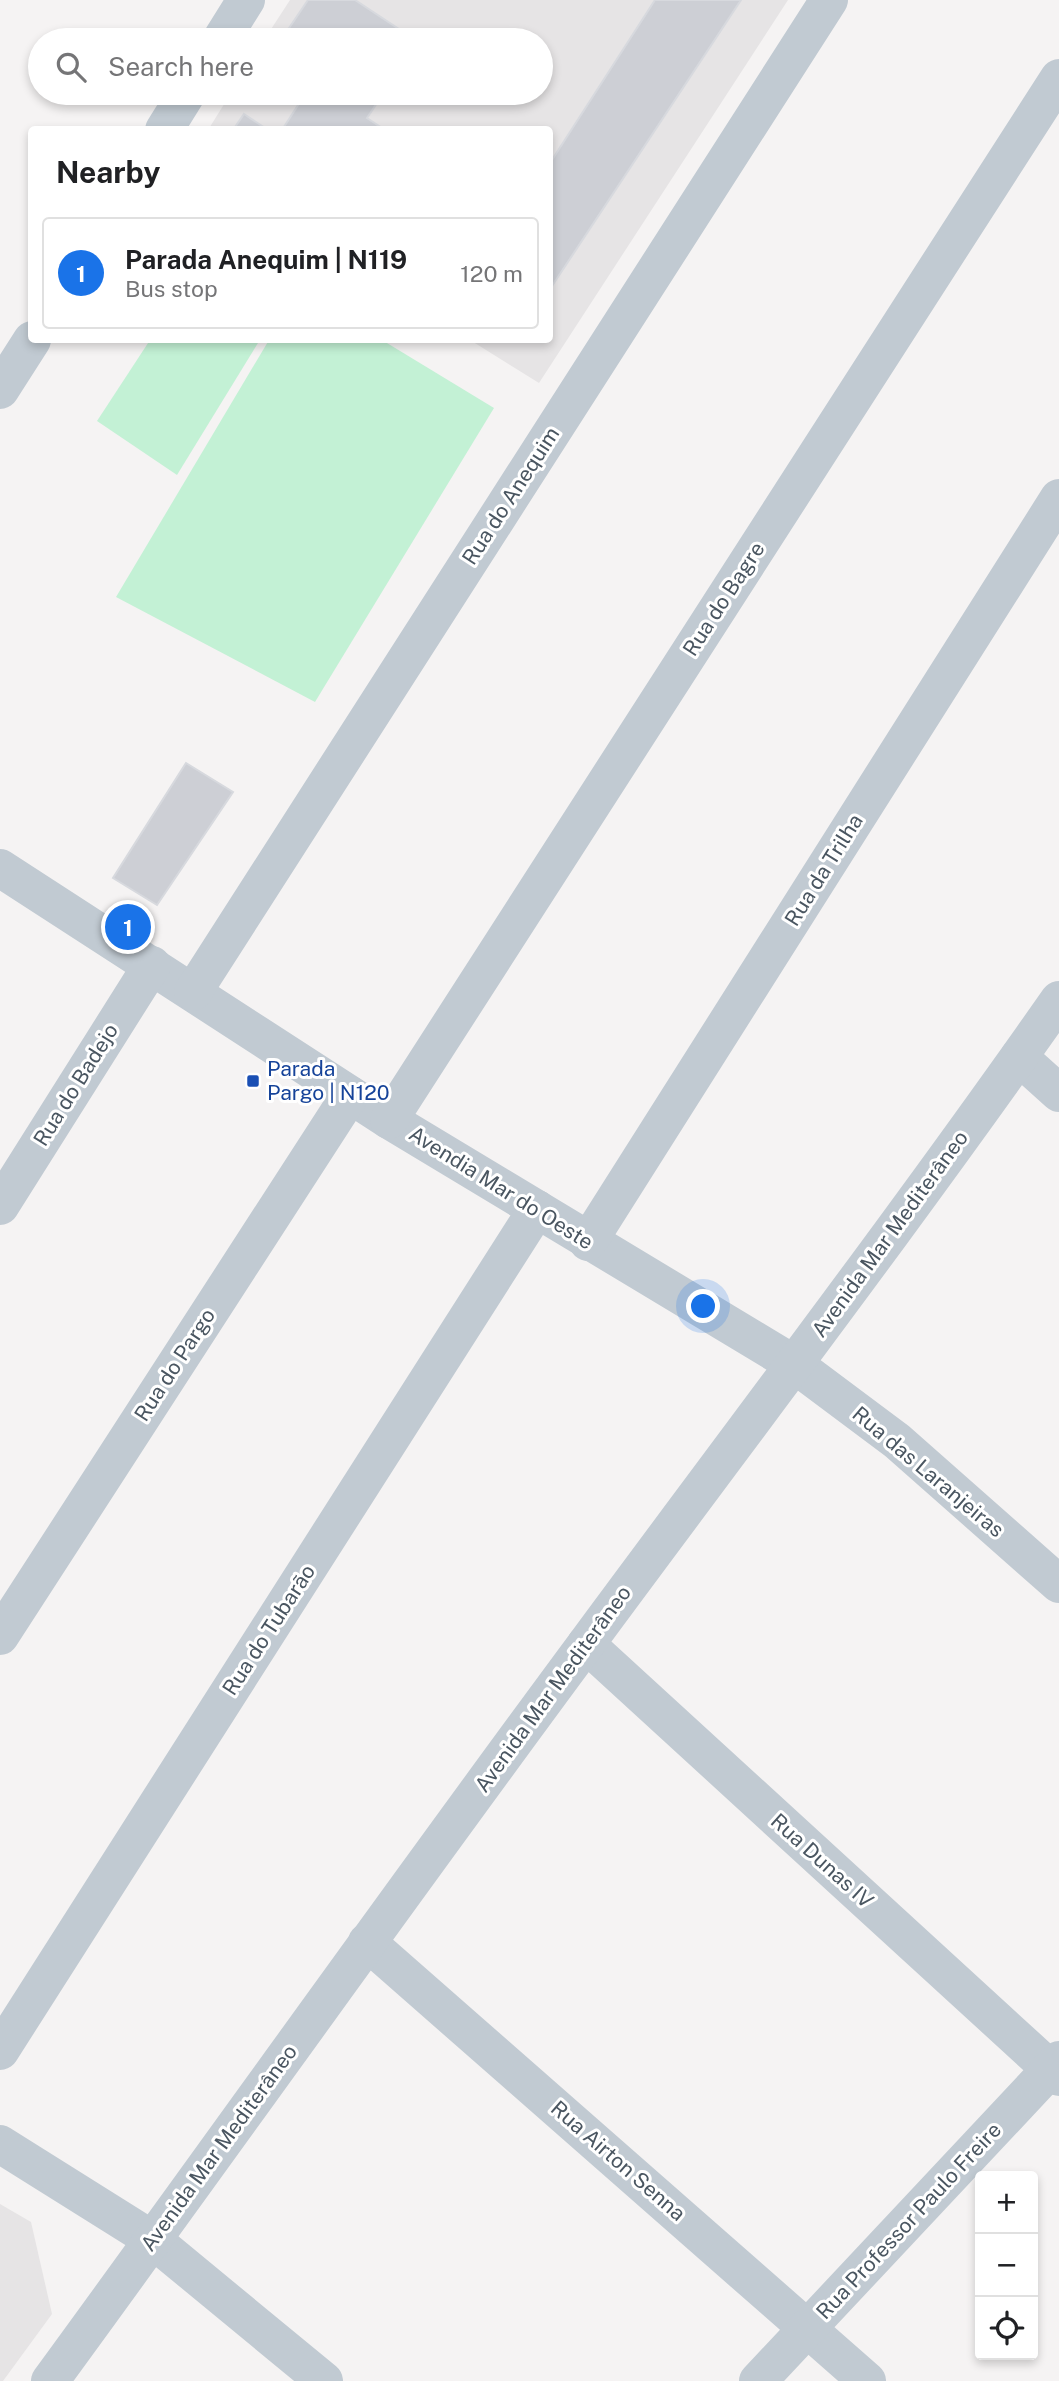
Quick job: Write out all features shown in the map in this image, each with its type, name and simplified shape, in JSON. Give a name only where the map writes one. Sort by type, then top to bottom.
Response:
[{"type":"street","points":[[228,28],[246,0]]},
{"type":"street","name":"Rua do Anequim","points":[[193,992],[829,0]]},
{"type":"street","name":"Rua do Bagre","points":[[389,1120],[1059,78]]},
{"type":"street","points":[[166,126],[180,105]]},
{"type":"street","points":[[0,390],[30,343]]},
{"type":"street","name":"Rua da Trilha","points":[[588,1242],[1059,498]]},
{"type":"street","name":"Avendia Mar do Oeste","points":[[0,868],[389,1120],[794,1364]]},
{"type":"street","name":"Rua do Badejo","points":[[0,1206],[152,965]]},
{"type":"street","name":"Avenida Mar Mediterâneo","points":[[50,2381],[367,1942],[1059,1000]]},
{"type":"street","points":[[1019,1057],[1059,1093]]},
{"type":"street","name":"Rua do Pargo","points":[[0,1636],[350,1095]]},
{"type":"street","name":"Rua do Tubarão","points":[[0,2051],[537,1209]]},
{"type":"street","name":"Rua das Laranjeiras","points":[[794,1364],[897,1441],[1059,1584]]},
{"type":"street","name":"Rua Dunas IV","points":[[586,1644],[1056,2069]]},
{"type":"street","name":"Rua Airton Senna","points":[[367,1942],[867,2381]]},
{"type":"street","name":"Rua Professor Paulo Freire","points":[[758,2381],[1056,2069]]},
{"type":"street","points":[[0,2144],[153,2240],[324,2381]]},
{"type":"shaded area","points":[[290,0],[788,0],[539,383],[475,343],[553,343],[553,126],[210,126],[224,105],[553,105],[553,28],[272,28]]},
{"type":"shaded area","points":[[0,2204],[31,2222],[52,2314],[3,2381],[0,2381]]},
{"type":"green space","points":[[148,343],[258,343],[177,475],[97,421]]},
{"type":"green space","points":[[267,343],[387,343],[494,408],[315,702],[116,597]]},
{"type":"building","points":[[308,0],[355,0],[397,28],[289,28]]},
{"type":"building","points":[[655,0],[741,0],[553,284],[553,158]]},
{"type":"building","points":[[298,105],[376,105],[367,118],[379,126],[285,126]]},
{"type":"building","points":[[244,114],[262,126],[236,126]]},
{"type":"building","points":[[186,763],[233,792],[157,905],[113,878]]},
{"type":"place","name":"Parada Anequim | N119","points":[[128,927]]},
{"type":"place","name":"Parada Pargo | N120","points":[[253,1081]]}]
